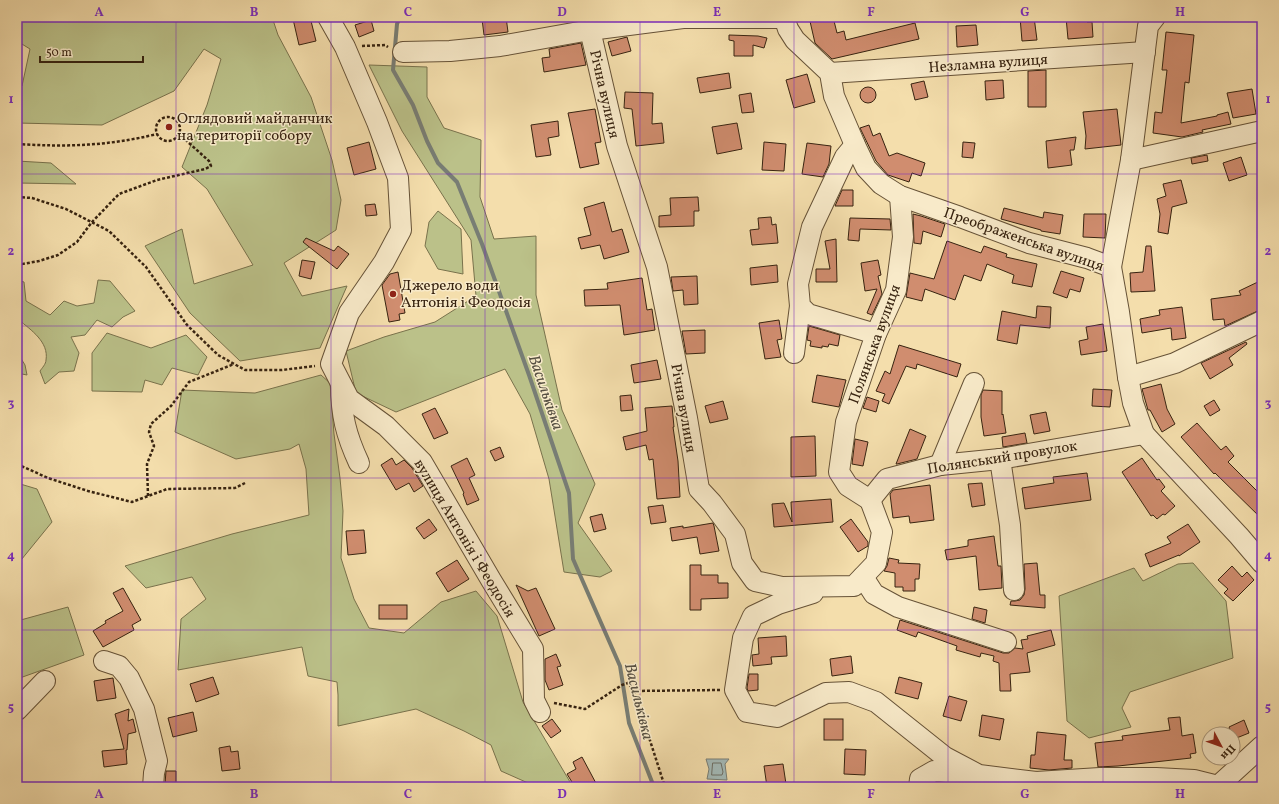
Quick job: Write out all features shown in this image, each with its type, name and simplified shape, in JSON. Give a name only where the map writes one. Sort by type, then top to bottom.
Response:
[{"type":"street","points":[[328,17],[345,47],[378,122],[398,178],[400,230],[384,262],[348,313],[331,364]]},
{"type":"street","points":[[394,49],[450,51],[500,46],[590,30],[683,18],[784,17],[795,40],[830,73]]},
{"type":"street","points":[[1111,267],[1131,160],[1148,26],[1155,17]]},
{"type":"street","name":"Річна вулиця","points":[[590,30],[617,146],[657,267],[687,418],[699,489],[712,503],[735,534],[742,563],[755,581],[782,587],[854,586],[876,563],[882,532],[870,500]]},
{"type":"street","name":"Незламна вулиця","points":[[830,73],[1145,52]]},
{"type":"street","name":"Преображенська вулиця","points":[[830,73],[834,96],[855,145],[866,168],[881,184],[900,196],[1029,243],[1087,258],[1111,267],[1133,403],[1144,434],[1234,530],[1262,563]]},
{"type":"street","points":[[1131,160],[1262,131]]},
{"type":"street","points":[[794,353],[800,306],[798,284],[812,227],[845,157],[855,145]]},
{"type":"street","name":"Полянська вулиця","points":[[870,500],[848,486],[839,472],[846,422],[876,334],[896,290],[903,237],[900,196]]},
{"type":"street","points":[[800,306],[808,314],[876,334]]},
{"type":"street","points":[[1128,377],[1175,363],[1262,321]]},
{"type":"street","name":"вулиця Антонія і Феодосія","points":[[331,364],[349,399],[386,426],[422,462],[533,649],[537,706]]},
{"type":"street","points":[[940,464],[974,383]]},
{"type":"street","points":[[341,384],[341,403],[344,422],[351,446],[359,463]]},
{"type":"street","name":"Полянський провулок","points":[[870,500],[887,479],[940,464],[1000,459],[1144,434]]},
{"type":"street","points":[[1000,459],[1010,525],[1014,590]]},
{"type":"street","points":[[863,577],[874,594],[898,607],[1006,642]]},
{"type":"street","points":[[834,586],[778,604],[753,616],[743,638],[735,690],[747,712],[777,717],[826,693],[849,692],[876,702],[945,756],[979,775]]},
{"type":"street","points":[[104,661],[119,666],[129,678],[144,709],[157,761],[153,787]]},
{"type":"street","points":[[17,710],[45,681]]},
{"type":"street","points":[[919,787],[920,779],[934,771],[1036,782],[1100,778],[1194,780],[1218,787],[1262,746]]},
{"type":"path","points":[[345,47],[394,49]]},
{"type":"path","points":[[167,117],[172,117],[179,123],[179,134],[174,140],[169,142],[160,139],[157,134],[156,126],[158,121],[167,117]]},
{"type":"path","points":[[17,144],[50,146],[96,145],[157,134]]},
{"type":"path","points":[[17,265],[39,261],[58,255],[78,242],[92,222],[119,194],[157,180],[205,169],[211,166],[209,161],[179,134]]},
{"type":"path","points":[[17,198],[32,198],[66,209],[109,231],[146,267],[187,325],[218,355],[245,370],[282,370],[331,364]]},
{"type":"path","points":[[148,496],[147,464],[154,446],[149,432],[151,424],[171,406],[189,382],[234,364]]},
{"type":"path","points":[[17,464],[48,478],[88,491],[132,502],[167,489],[235,488],[245,482]]},
{"type":"path","points":[[537,706],[585,709],[622,684],[628,682],[634,691],[665,787]]},
{"type":"path","points":[[634,691],[735,690]]},
{"type":"green space","points":[[17,17],[272,17],[278,35],[311,97],[332,160],[341,200],[336,230],[284,263],[302,296],[347,286],[320,348],[240,361],[190,313],[145,246],[182,229],[194,284],[253,265],[207,189],[182,167],[207,105],[221,59],[204,49],[174,91],[102,125],[17,123],[17,87],[22,86],[30,49],[17,41]]},
{"type":"green space","points":[[369,65],[427,67],[427,97],[444,128],[481,140],[480,197],[494,239],[536,236],[536,295],[562,410],[595,484],[578,523],[612,571],[600,577],[564,572],[549,479],[530,414],[505,369],[396,412],[356,393],[346,351],[384,337],[435,322],[476,296],[471,240],[402,131]]},
{"type":"green space","points":[[17,161],[51,163],[76,184],[17,183]]},
{"type":"green space","points":[[438,211],[461,229],[463,274],[438,269],[425,246],[429,222]]},
{"type":"green space","points":[[17,280],[24,282],[26,301],[50,315],[64,301],[77,306],[94,303],[98,280],[110,281],[135,311],[123,317],[112,327],[97,320],[85,335],[71,337],[79,353],[74,371],[59,372],[45,384],[40,371],[46,361],[45,348],[34,332],[19,320],[17,321]]},
{"type":"green space","points":[[107,333],[151,348],[186,335],[207,357],[198,375],[172,368],[162,385],[145,380],[142,392],[92,391],[92,353]]},
{"type":"green space","points":[[17,352],[25,365],[27,375],[17,373]]},
{"type":"green space","points":[[321,375],[330,383],[343,511],[341,558],[354,599],[369,628],[404,633],[441,602],[476,591],[497,616],[523,702],[573,787],[537,787],[501,771],[491,745],[416,709],[338,726],[337,682],[308,676],[302,647],[178,670],[181,619],[206,599],[192,577],[146,588],[125,566],[232,534],[309,515],[306,469],[299,444],[290,449],[236,459],[175,432],[182,390],[255,393]]},
{"type":"green space","points":[[17,483],[37,489],[52,522],[17,565]]},
{"type":"green space","points":[[1193,563],[1226,601],[1233,658],[1130,692],[1122,708],[1131,727],[1089,738],[1067,721],[1059,596],[1134,568],[1143,581],[1178,564]]},
{"type":"green space","points":[[68,607],[84,655],[17,679],[17,621]]},
{"type":"water","points":[[706,759],[729,759],[725,764],[727,780],[707,779],[709,769]]},
{"type":"building","points":[[310,17],[316,41],[299,45],[293,19]]},
{"type":"building","points":[[506,17],[508,32],[484,35],[482,19]]},
{"type":"building","points":[[809,17],[833,17],[837,33],[844,31],[846,40],[915,23],[919,39],[832,59],[815,43]]},
{"type":"building","points":[[1020,17],[1034,17],[1037,40],[1022,41]]},
{"type":"building","points":[[1066,17],[1086,17],[1087,22],[1092,22],[1093,37],[1068,39]]},
{"type":"building","points":[[371,20],[374,31],[359,37],[355,25]]},
{"type":"building","points":[[976,25],[978,45],[957,47],[956,26]]},
{"type":"building","points":[[1166,32],[1194,35],[1189,83],[1185,82],[1181,123],[1217,116],[1228,112],[1231,124],[1202,130],[1203,132],[1182,137],[1153,133],[1155,112],[1162,113],[1167,70],[1162,70]]},
{"type":"building","points":[[729,35],[758,36],[767,38],[764,48],[753,45],[753,56],[734,56],[734,41],[729,40]]},
{"type":"building","points":[[627,37],[631,51],[612,56],[608,42]]},
{"type":"building","points":[[581,43],[586,65],[544,72],[542,58],[550,57],[549,49]]},
{"type":"building","points":[[1046,70],[1046,107],[1028,107],[1028,71]]},
{"type":"building","points":[[729,73],[731,88],[700,93],[697,78]]},
{"type":"building","points":[[807,74],[815,102],[794,108],[786,80]]},
{"type":"building","points":[[1003,80],[1004,98],[986,100],[985,81]]},
{"type":"building","points":[[924,81],[928,97],[915,100],[911,84]]},
{"type":"building","points":[[865,87],[871,87],[876,92],[874,101],[871,103],[865,103],[860,98],[860,92]]},
{"type":"building","points":[[1252,89],[1256,114],[1233,118],[1227,93]]},
{"type":"building","points":[[625,92],[653,93],[652,124],[662,123],[664,143],[636,146],[632,109],[624,108]]},
{"type":"building","points":[[751,93],[754,112],[742,113],[739,95]]},
{"type":"building","points":[[595,109],[601,142],[595,143],[599,164],[580,168],[568,113]]},
{"type":"building","points":[[1117,109],[1121,145],[1085,149],[1086,136],[1083,112]]},
{"type":"building","points":[[558,121],[559,136],[548,138],[551,155],[536,157],[531,125]]},
{"type":"building","points":[[737,123],[742,149],[717,154],[712,127]]},
{"type":"building","points":[[869,125],[873,136],[880,133],[889,156],[897,153],[925,163],[921,176],[912,173],[909,182],[888,175],[876,161],[860,128]]},
{"type":"building","points":[[1076,137],[1074,150],[1070,150],[1072,165],[1048,168],[1046,141]]},
{"type":"building","points":[[369,142],[376,169],[354,175],[347,148]]},
{"type":"building","points":[[764,142],[786,144],[784,171],[762,170]]},
{"type":"building","points":[[963,142],[975,143],[973,158],[962,157]]},
{"type":"building","points":[[807,143],[831,146],[829,164],[823,177],[802,174]]},
{"type":"building","points":[[1207,155],[1208,161],[1192,164],[1191,158]]},
{"type":"building","points":[[1241,157],[1247,175],[1229,181],[1223,163]]},
{"type":"building","points":[[1181,180],[1187,203],[1172,207],[1168,234],[1158,232],[1160,214],[1157,199],[1166,196],[1163,184]]},
{"type":"building","points":[[842,190],[853,190],[853,206],[835,206]]},
{"type":"building","points":[[698,197],[699,211],[694,211],[694,226],[659,227],[659,216],[671,215],[670,198]]},
{"type":"building","points":[[604,202],[612,232],[622,229],[629,252],[604,259],[600,245],[581,249],[578,238],[591,235],[584,208]]},
{"type":"building","points":[[375,204],[377,215],[366,216],[365,205]]},
{"type":"building","points":[[1004,208],[1043,218],[1044,212],[1063,215],[1060,234],[1041,231],[1001,219]]},
{"type":"building","points":[[913,214],[945,224],[941,237],[923,231],[921,244],[914,243]]},
{"type":"building","points":[[1084,214],[1106,214],[1105,238],[1083,237]]},
{"type":"building","points":[[771,217],[772,225],[776,224],[778,243],[752,245],[750,230],[759,229],[758,218]]},
{"type":"building","points":[[850,218],[890,219],[891,230],[860,229],[859,241],[848,240]]},
{"type":"building","points":[[306,238],[334,251],[338,246],[349,254],[337,269],[303,242]]},
{"type":"building","points":[[836,239],[837,282],[816,282],[816,269],[830,269],[825,241]]},
{"type":"building","points":[[947,241],[981,253],[984,246],[1007,254],[1006,257],[1037,264],[1032,287],[1012,283],[1014,275],[987,264],[981,281],[964,275],[955,300],[925,289],[922,301],[906,297],[910,273],[934,279]]},
{"type":"building","points":[[1146,246],[1151,246],[1155,291],[1131,292],[1130,273],[1143,272]]},
{"type":"building","points":[[302,260],[315,262],[311,279],[299,276]]},
{"type":"building","points":[[878,260],[881,275],[878,276],[882,294],[872,315],[867,313],[877,289],[865,291],[861,263]]},
{"type":"building","points":[[777,265],[778,282],[751,285],[750,268]]},
{"type":"building","points":[[1061,271],[1084,278],[1080,292],[1070,289],[1067,298],[1053,293]]},
{"type":"building","name":"Джерело води Антонія і Феодосія","points":[[398,272],[405,313],[399,314],[400,320],[389,322],[382,285],[390,274]]},
{"type":"building","points":[[697,276],[698,304],[684,305],[683,290],[673,291],[671,277]]},
{"type":"building","points":[[642,278],[647,310],[652,309],[655,330],[624,335],[620,305],[585,306],[584,290],[608,289],[607,283]]},
{"type":"building","points":[[1262,280],[1262,309],[1225,326],[1224,319],[1213,320],[1211,299],[1241,295],[1239,291]]},
{"type":"building","points":[[1037,306],[1051,307],[1050,328],[1020,325],[1017,344],[997,340],[1002,311],[1036,318]]},
{"type":"building","points":[[1182,307],[1186,338],[1172,340],[1171,328],[1142,333],[1140,319],[1160,315],[1159,310]]},
{"type":"building","points":[[779,320],[782,339],[777,340],[781,357],[765,359],[759,323]]},
{"type":"building","points":[[1103,324],[1107,351],[1081,355],[1079,341],[1088,339],[1086,327]]},
{"type":"building","points":[[809,326],[840,335],[838,346],[829,344],[828,347],[822,346],[822,348],[810,346],[811,341],[807,340]]},
{"type":"building","points":[[705,330],[705,353],[686,354],[682,331]]},
{"type":"building","points":[[1246,342],[1247,344],[1229,358],[1233,365],[1210,379],[1201,363]]},
{"type":"building","points":[[899,345],[961,364],[957,377],[917,364],[916,369],[906,366],[889,404],[882,401],[885,394],[876,391],[885,371],[890,374]]},
{"type":"building","points":[[657,360],[661,379],[634,383],[631,365]]},
{"type":"building","points":[[817,375],[846,380],[839,407],[812,402]]},
{"type":"building","points":[[1161,384],[1167,409],[1175,424],[1162,432],[1150,410],[1148,410],[1142,389]]},
{"type":"building","points":[[1093,389],[1112,390],[1110,407],[1092,406]]},
{"type":"building","points":[[983,390],[1002,391],[1002,415],[1003,414],[1006,433],[984,436],[981,417],[981,395]]},
{"type":"building","points":[[631,395],[633,410],[621,411],[620,396]]},
{"type":"building","points":[[867,397],[879,401],[876,412],[863,408]]},
{"type":"building","points":[[1214,400],[1220,410],[1210,416],[1204,406]]},
{"type":"building","points":[[723,401],[728,419],[710,423],[705,406]]},
{"type":"building","points":[[672,406],[680,497],[657,499],[653,459],[649,460],[646,445],[626,450],[623,437],[647,431],[645,408]]},
{"type":"building","points":[[435,408],[448,433],[434,439],[422,414]]},
{"type":"building","points":[[1046,412],[1050,431],[1034,434],[1030,415]]},
{"type":"building","points":[[1197,423],[1221,450],[1226,446],[1234,456],[1228,462],[1262,496],[1262,519],[1215,473],[1214,474],[1181,437]]},
{"type":"building","points":[[910,429],[926,436],[917,459],[896,464]]},
{"type":"building","points":[[1025,433],[1027,443],[1003,447],[1002,437]]},
{"type":"building","points":[[815,436],[816,476],[791,477],[791,437]]},
{"type":"building","points":[[855,439],[868,442],[863,466],[852,464]]},
{"type":"building","points":[[500,447],[504,457],[495,461],[490,451]]},
{"type":"building","points":[[392,458],[396,465],[404,460],[412,468],[423,486],[414,492],[409,483],[396,490],[381,465]]},
{"type":"building","points":[[467,458],[475,475],[469,478],[479,500],[467,505],[463,494],[464,493],[451,466]]},
{"type":"building","points":[[1142,458],[1157,480],[1159,479],[1165,487],[1161,491],[1175,506],[1165,515],[1163,514],[1157,519],[1153,515],[1151,516],[1122,472]]},
{"type":"building","points":[[1087,473],[1091,500],[1025,509],[1022,488],[1054,483],[1053,477]]},
{"type":"building","points":[[982,483],[985,505],[972,507],[968,484]]},
{"type":"building","points":[[930,485],[934,520],[910,523],[909,516],[893,518],[890,494],[893,490]]},
{"type":"building","points":[[831,499],[833,522],[774,527],[772,504],[784,503],[792,522],[791,502]]},
{"type":"building","points":[[663,505],[666,522],[651,524],[648,507]]},
{"type":"building","points":[[602,514],[606,529],[594,532],[590,517]]},
{"type":"building","points":[[429,519],[437,530],[424,539],[416,528]]},
{"type":"building","points":[[851,519],[868,542],[868,546],[858,552],[840,527]]},
{"type":"building","points":[[713,523],[719,551],[700,554],[697,537],[672,541],[670,528],[683,526],[683,528]]},
{"type":"building","points":[[1188,524],[1200,542],[1179,556],[1150,567],[1145,554],[1171,543],[1167,537]]},
{"type":"building","points":[[364,530],[366,553],[348,555],[346,531]]},
{"type":"building","points":[[994,536],[998,566],[1001,566],[1002,588],[979,590],[976,556],[947,560],[945,550],[968,546],[968,540]]},
{"type":"building","points":[[889,558],[899,560],[898,563],[920,564],[919,579],[915,579],[915,591],[903,591],[903,587],[895,587],[895,573],[884,571]]},
{"type":"building","points":[[457,560],[469,579],[448,592],[436,573]]},
{"type":"building","points":[[1037,563],[1040,595],[1045,595],[1045,608],[1010,605],[1011,601],[1020,600],[1024,595],[1024,564]]},
{"type":"building","points":[[690,565],[701,565],[701,575],[718,575],[718,583],[728,583],[728,598],[701,599],[701,610],[690,610]]},
{"type":"building","points":[[1232,566],[1242,577],[1247,572],[1254,580],[1233,601],[1224,593],[1228,589],[1218,580]]},
{"type":"building","points":[[516,585],[528,591],[536,588],[555,629],[539,636]]},
{"type":"building","points":[[123,588],[141,620],[132,625],[134,630],[103,647],[93,631],[106,623],[105,621],[123,611],[113,593]]},
{"type":"building","points":[[379,605],[407,605],[407,619],[379,619]]},
{"type":"building","points":[[974,607],[987,610],[985,623],[972,619]]},
{"type":"building","points":[[900,620],[1003,653],[1009,653],[1015,648],[1023,649],[1021,640],[1028,639],[1027,636],[1051,630],[1055,645],[1027,653],[1030,672],[1010,674],[1011,691],[1000,691],[999,663],[993,661],[994,656],[981,653],[980,657],[956,650],[957,646],[918,632],[916,637],[897,630]]},
{"type":"building","points":[[786,636],[787,656],[771,657],[772,664],[753,666],[752,655],[759,654],[758,638]]},
{"type":"building","points":[[556,654],[561,666],[557,667],[563,685],[549,690],[545,680],[545,659]]},
{"type":"building","points":[[851,656],[853,673],[832,676],[830,659]]},
{"type":"building","points":[[749,674],[758,674],[758,690],[748,691]]},
{"type":"building","points":[[213,677],[219,694],[196,702],[190,684]]},
{"type":"building","points":[[899,677],[922,683],[918,699],[895,693]]},
{"type":"building","points":[[113,678],[116,698],[97,701],[94,681]]},
{"type":"building","points":[[949,696],[967,701],[961,721],[943,716]]},
{"type":"building","points":[[129,709],[128,721],[133,719],[136,732],[128,734],[126,750],[127,764],[104,767],[102,751],[124,749],[115,714]]},
{"type":"building","points":[[193,712],[197,731],[173,737],[168,718]]},
{"type":"building","points":[[982,715],[1004,719],[1000,740],[979,736]]},
{"type":"building","points":[[1180,717],[1182,736],[1193,734],[1196,753],[1190,754],[1191,758],[1098,767],[1095,743],[1123,740],[1122,736],[1170,730],[1168,718]]},
{"type":"building","points":[[552,719],[561,731],[551,738],[542,726]]},
{"type":"building","points":[[824,719],[843,719],[843,740],[824,740]]},
{"type":"building","points":[[1244,720],[1249,733],[1241,736],[1241,726],[1231,726]]},
{"type":"building","points":[[1037,732],[1066,735],[1064,760],[1072,760],[1072,768],[1049,770],[1030,768],[1031,755],[1035,755]]},
{"type":"building","points":[[230,746],[231,752],[238,751],[240,769],[222,771],[219,748]]},
{"type":"building","points":[[845,749],[866,750],[865,775],[844,774]]},
{"type":"building","points":[[582,757],[598,787],[575,787],[567,774],[576,769],[573,762]]},
{"type":"building","points":[[783,764],[786,784],[767,787],[764,766]]},
{"type":"building","points":[[166,771],[176,771],[176,784],[165,784]]},
{"type":"waterway","name":"Васильківка","points":[[400,17],[397,24],[393,70],[413,105],[427,141],[438,163],[457,182],[482,244],[569,493],[573,559],[620,666],[629,723],[654,787]]},
{"type":"place","name":"Оглядовий майданчик на території собору","points":[[169,127]]},
{"type":"place","name":"Джерело води Антонія і Феодосія","points":[[393,294]]}]
